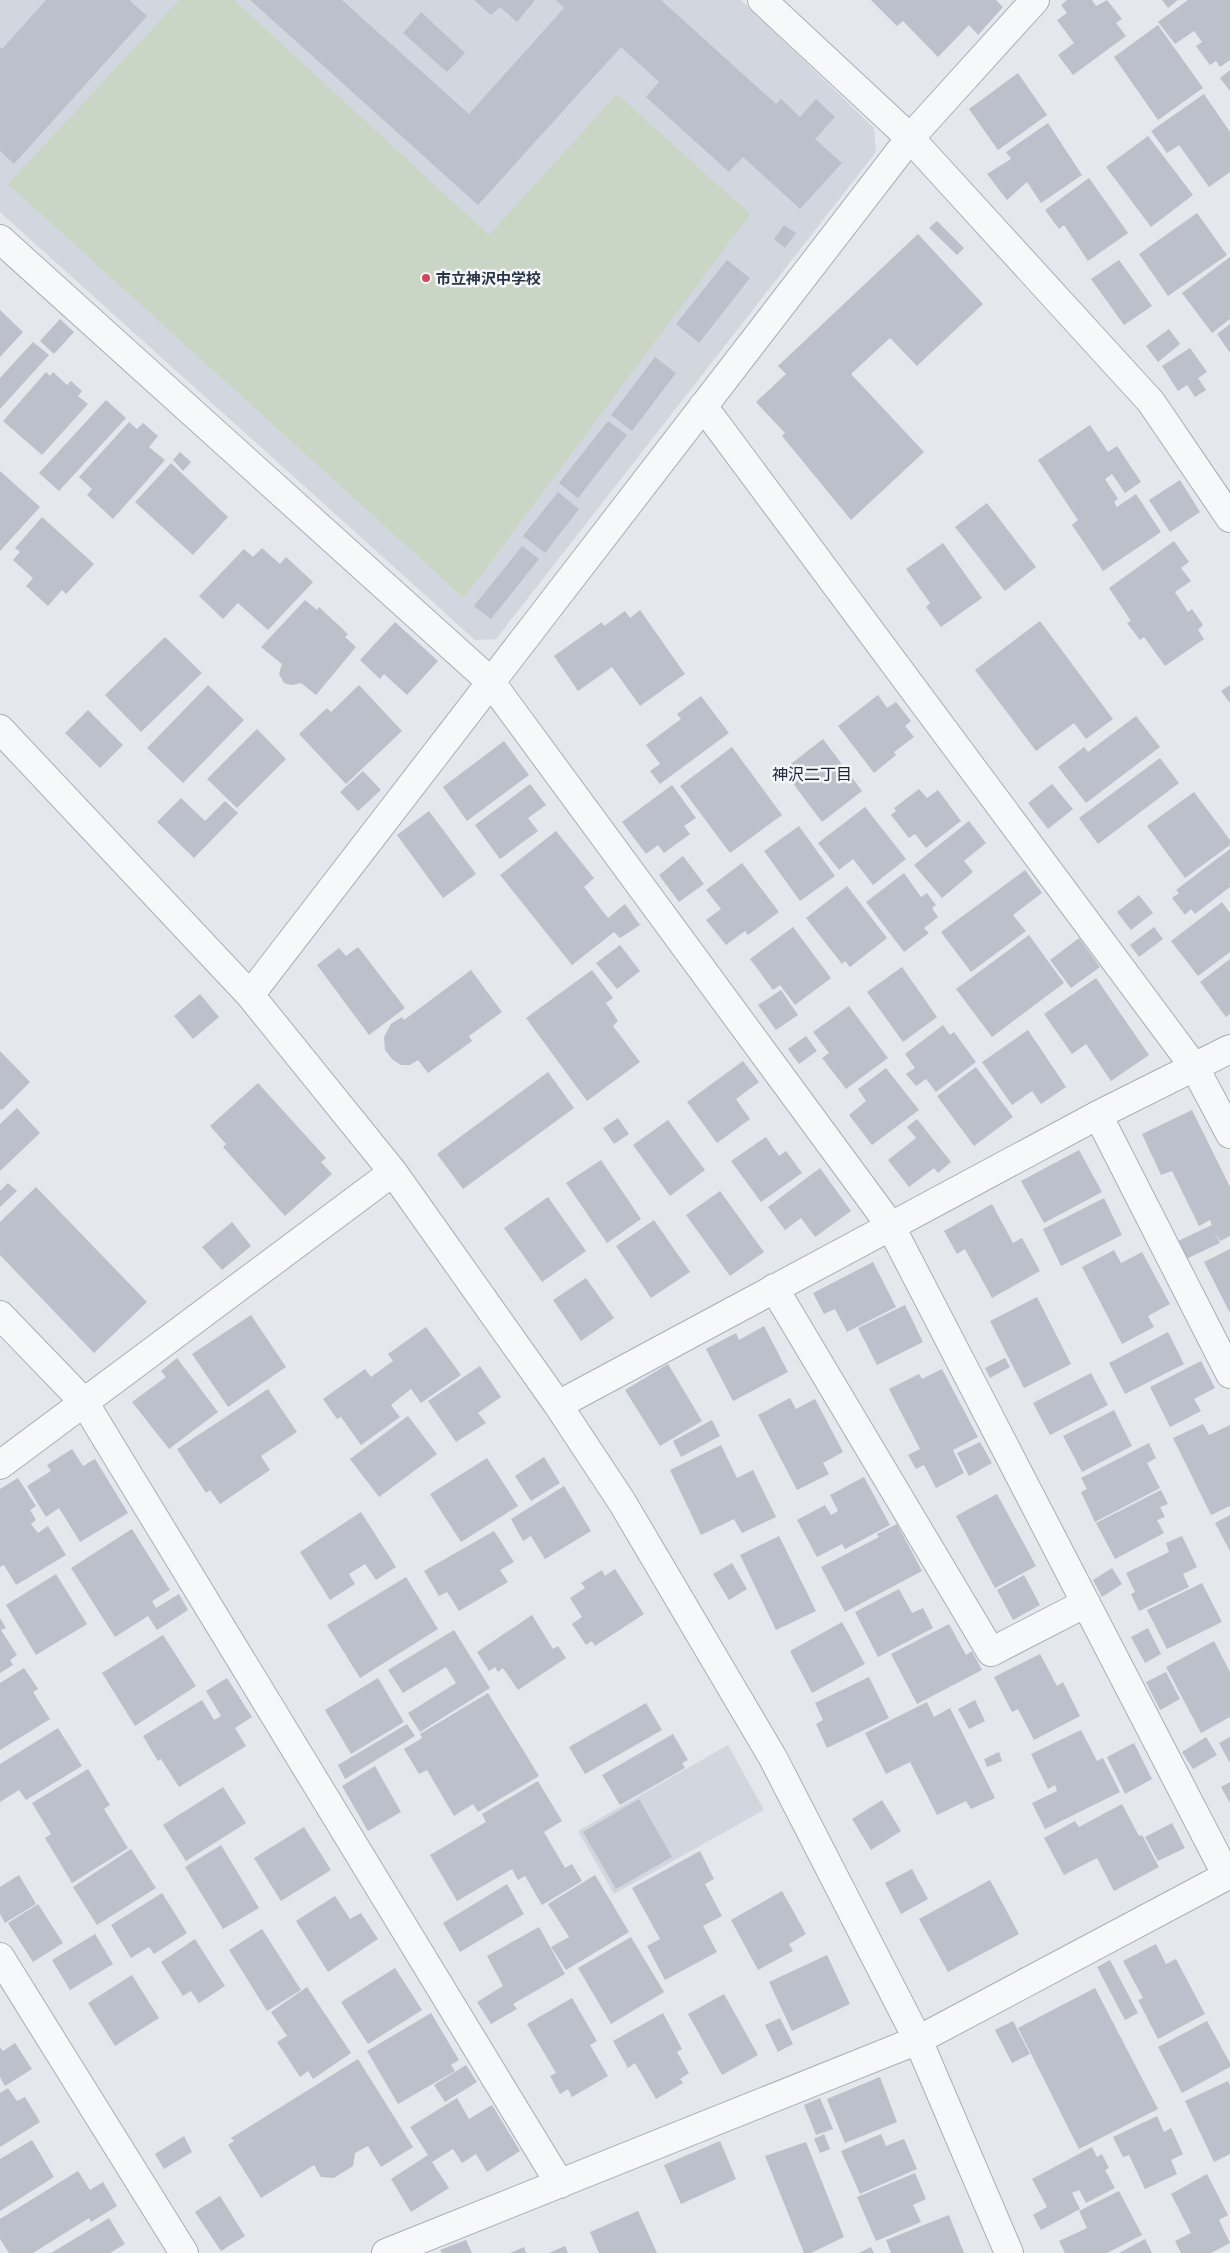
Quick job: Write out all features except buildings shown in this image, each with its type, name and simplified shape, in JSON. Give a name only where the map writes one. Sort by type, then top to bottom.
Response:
[{"type":"street","points":[[762,0],[910,138],[1151,402],[1230,518]]},
{"type":"street","points":[[250,995],[910,138],[1035,0]]},
{"type":"street","points":[[0,239],[490,681],[890,1225],[1229,1875],[918,2040],[386,2253]]},
{"type":"street","points":[[703,406],[1195,1068],[1230,1134]]},
{"type":"street","points":[[0,730],[250,995],[393,1172],[558,1404],[622,1502],[773,1758],[918,2040],[1009,2253]]},
{"type":"street","points":[[558,1404],[1098,1115],[1230,1049]]},
{"type":"street","points":[[1098,1115],[1230,1374]]},
{"type":"street","points":[[0,1465],[393,1172]]},
{"type":"street","points":[[774,1288],[991,1652],[1086,1603]]},
{"type":"street","points":[[0,1315],[84,1402],[560,2184]]},
{"type":"street","points":[[0,1957],[184,2253]]},
{"type":"shaded area","name":"市立神沢中学校","points":[[0,0],[741,0],[874,128],[876,152],[496,639],[475,640],[0,212]]},
{"type":"shaded area","points":[[728,1745],[764,1810],[614,1894],[578,1831]]},
{"type":"green space","points":[[179,0],[234,0],[489,235],[617,94],[750,214],[464,598],[8,184]]},
{"type":"place","name":"市立神沢中学校","points":[[426,278]]},
{"type":"district","name":"神沢二丁目","points":[[812,774]]}]
